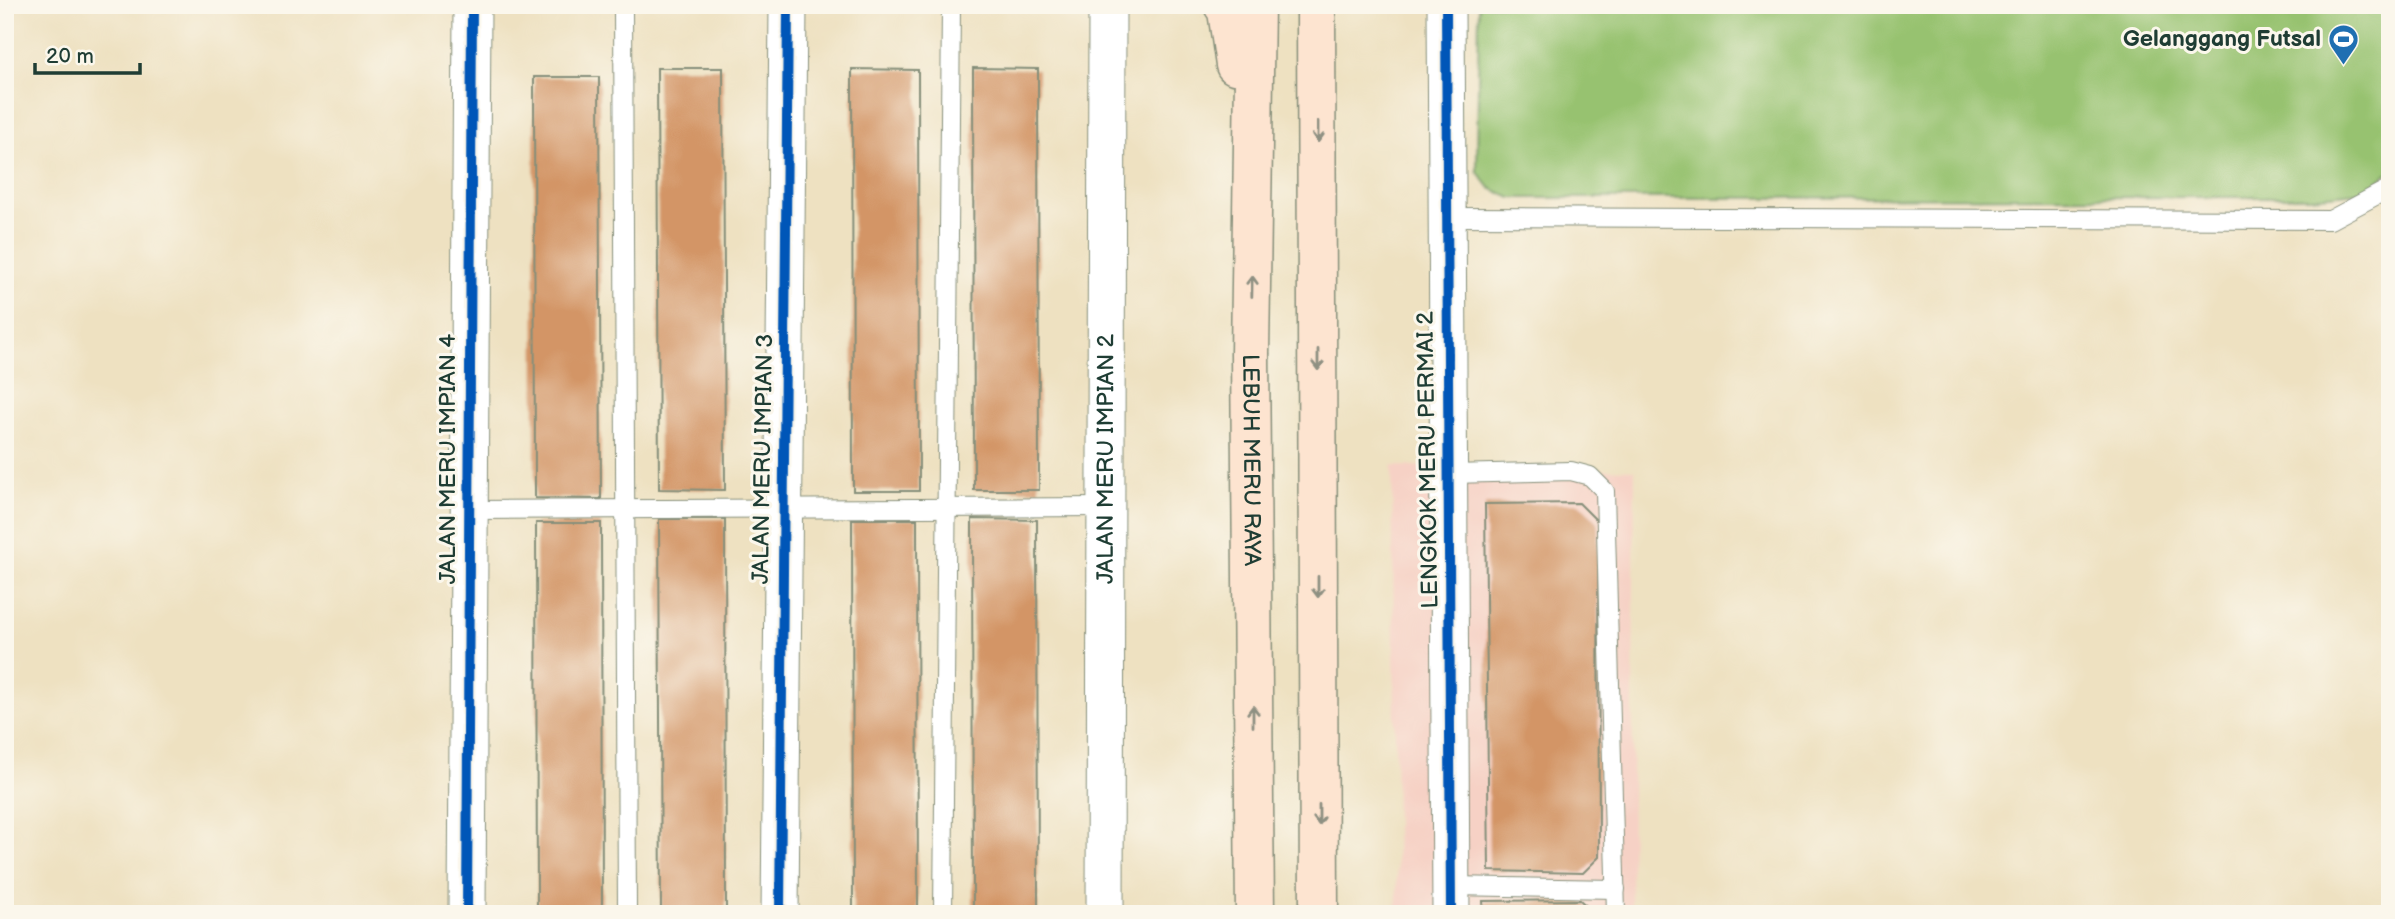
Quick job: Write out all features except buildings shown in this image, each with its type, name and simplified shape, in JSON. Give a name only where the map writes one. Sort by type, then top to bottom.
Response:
[{"type":"main road","points":[[1223,5],[1227,11],[1254,184]]},
{"type":"main road","name":"LEBUH MERU RAYA","points":[[1255,5],[1250,354],[1255,914]]},
{"type":"main road","points":[[1309,5],[1318,64]]},
{"type":"main road","points":[[1316,5],[1319,914]]},
{"type":"street","name":"JALAN MERU IMPIAN 4","points":[[467,914],[472,5]]},
{"type":"street","name":"JALAN MERU IMPIAN 3","points":[[780,914],[788,5]]},
{"type":"street","name":"JALAN MERU IMPIAN 2","points":[[1105,914],[1107,5]]},
{"type":"street","name":"LENGKOK MERU PERMAI 2","points":[[1446,5],[1451,474],[1451,900]]},
{"type":"lane","points":[[623,5],[627,914]]},
{"type":"lane","points":[[943,914],[951,5]]},
{"type":"lane","points":[[1447,217],[2330,220],[2390,188]]},
{"type":"lane","points":[[1451,474],[1571,471],[1590,476],[1605,491],[1616,914]]},
{"type":"lane","points":[[469,510],[784,506],[947,510],[1106,507]]},
{"type":"lane","points":[[1451,900],[1616,890]]},
{"type":"shaded area","points":[[1392,466],[1635,470],[1631,914],[1397,914]]},
{"type":"green space","points":[[1479,5],[2390,5],[2390,171],[2366,191],[2311,197],[1511,198],[1490,188],[1477,171]]},
{"type":"cycle path","points":[[467,914],[472,5]]},
{"type":"cycle path","points":[[780,914],[788,5]]},
{"type":"cycle path","points":[[1446,5],[1451,914]]},
{"type":"place","name":"Gelanggang Futsal","points":[[2344,66]]}]
